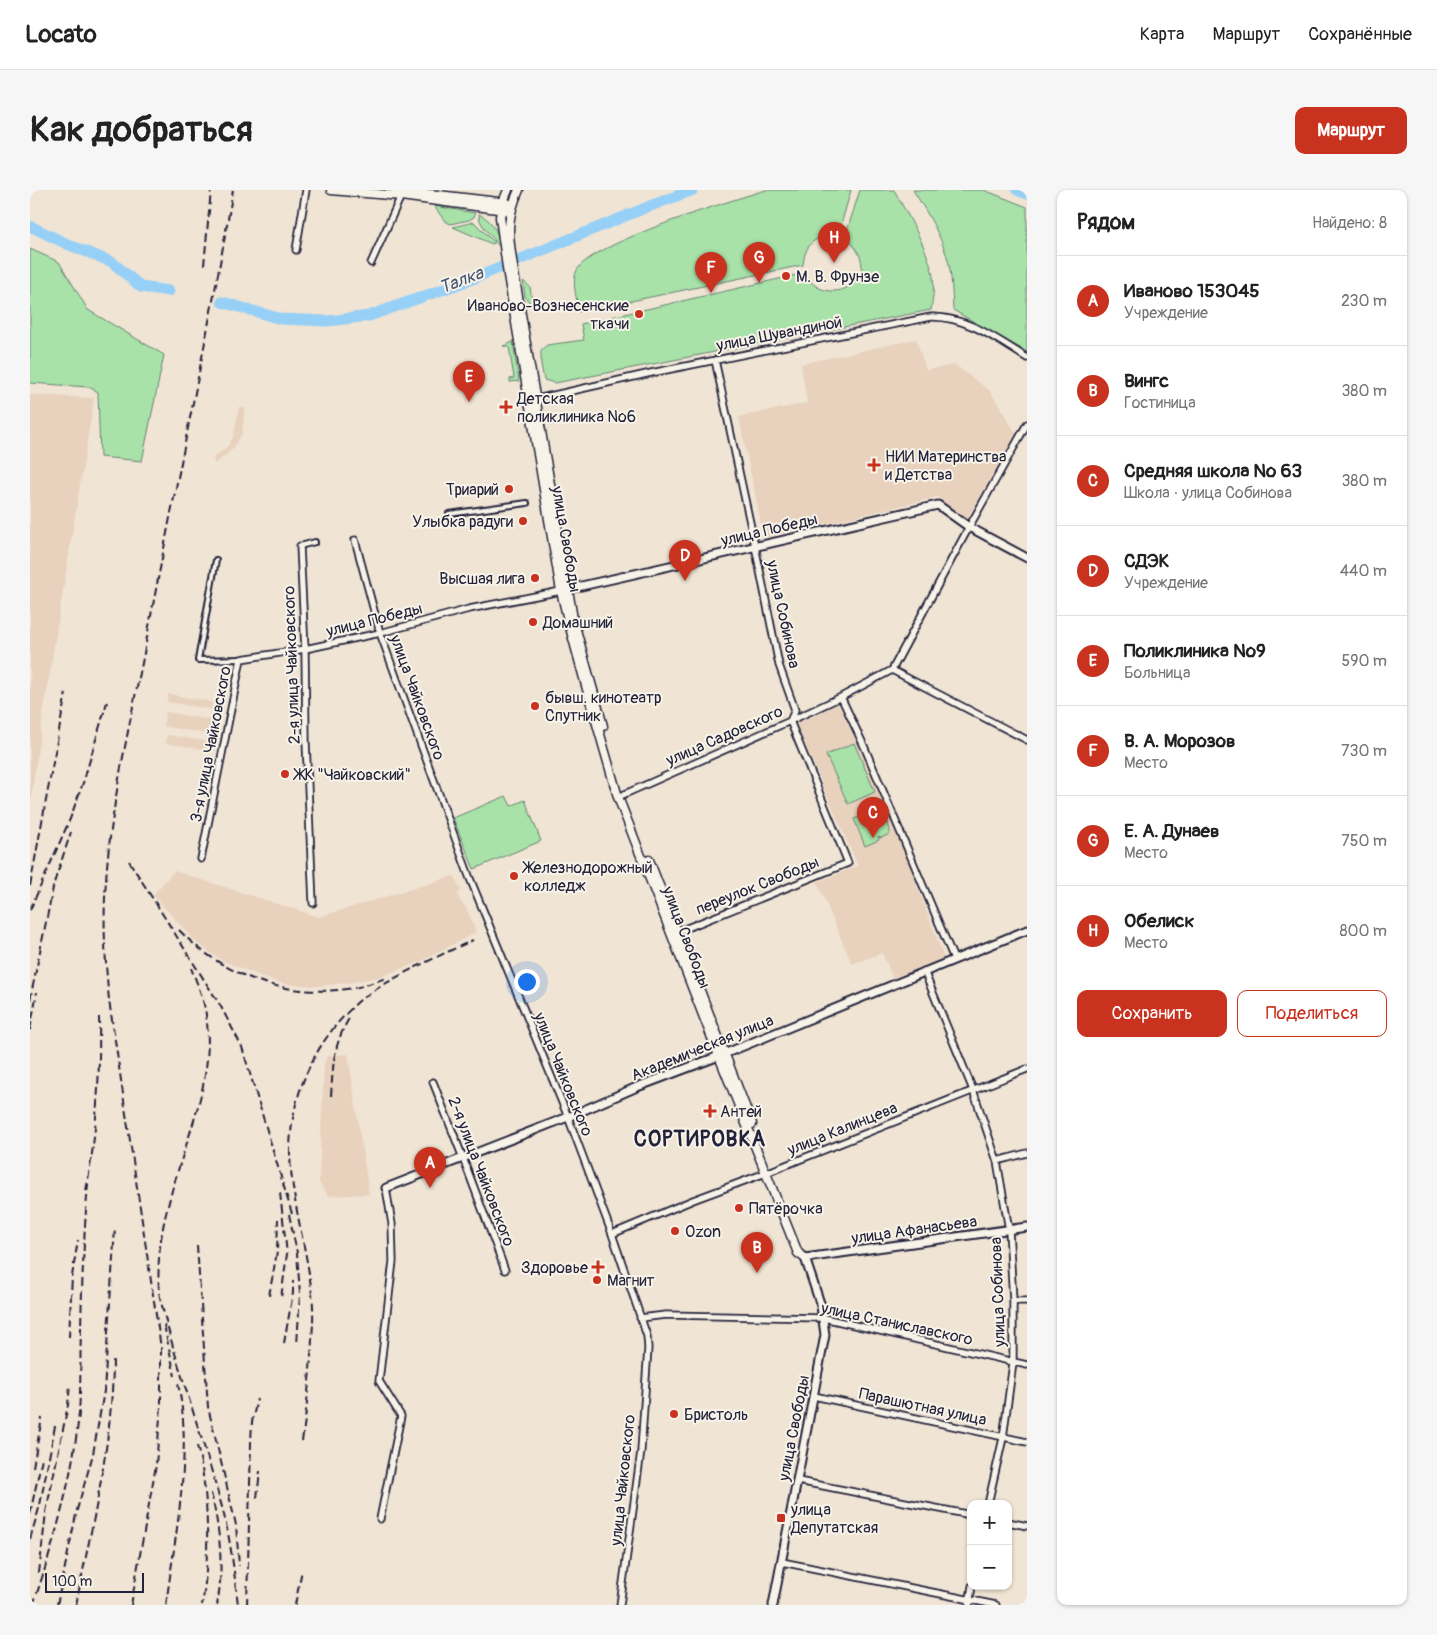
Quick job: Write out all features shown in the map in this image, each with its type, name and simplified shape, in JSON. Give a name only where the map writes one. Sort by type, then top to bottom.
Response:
[{"type":"main road","points":[[331,190],[400,192],[512,207]]},
{"type":"main road","points":[[502,206],[508,190]]},
{"type":"main road","name":"улица Свободы","points":[[508,249],[509,221],[519,190]]},
{"type":"main road","name":"улица Свободы","points":[[502,206],[500,218],[508,249],[568,620],[621,796],[768,1172],[805,1258]]},
{"type":"main road","name":"улица Свободы","points":[[621,796],[677,932],[722,1055]]},
{"type":"street","points":[[296,250],[306,190]]},
{"type":"street","points":[[371,263],[400,192]]},
{"type":"street","name":"улица Шувандиной","points":[[533,400],[715,360],[931,317],[956,320],[985,332],[1027,358]]},
{"type":"street","name":"улица Собинова","points":[[715,360],[755,546],[778,665],[794,710],[790,721],[848,863]]},
{"type":"street","points":[[1027,424],[969,526],[892,670],[1027,740]]},
{"type":"street","points":[[449,514],[527,503]]},
{"type":"street","name":"улица Победы","points":[[241,659],[305,649],[380,633],[469,609],[564,590],[938,505],[969,526],[1027,558]]},
{"type":"street","name":"улица Чайковского","points":[[355,540],[380,633],[469,876],[568,1117],[612,1234],[647,1336],[648,1348],[641,1451],[620,1605]]},
{"type":"street","points":[[300,546],[315,542]]},
{"type":"street","name":"2-я улица Чайковского","points":[[300,546],[313,903]]},
{"type":"street","name":"3-я улица Чайковского","points":[[201,859],[241,659],[198,660],[216,560]]},
{"type":"street","name":"улица Садовского","points":[[621,796],[790,721],[892,670]]},
{"type":"street","points":[[841,697],[868,755],[954,959]]},
{"type":"street","name":"переулок Свободы","points":[[677,932],[848,863]]},
{"type":"street","name":"Академическая улица","points":[[386,1188],[568,1117],[637,1087],[722,1055],[1027,930]]},
{"type":"street","name":"улица Собинова","points":[[924,971],[973,1090],[997,1161],[1009,1230],[1013,1300],[1013,1363],[1003,1438],[989,1500]]},
{"type":"street","name":"улица Калинцева","points":[[612,1234],[693,1200],[1027,1069]]},
{"type":"street","name":"2-я улица Чайковского","points":[[433,1082],[505,1270]]},
{"type":"street","points":[[997,1161],[1027,1153]]},
{"type":"street","points":[[380,1519],[402,1416],[380,1381],[394,1261],[392,1224],[386,1188]]},
{"type":"street","name":"улица Афанасьева","points":[[805,1258],[1027,1228]]},
{"type":"street","name":"улица Свободы","points":[[773,1605],[798,1481],[824,1335],[824,1318],[805,1258]]},
{"type":"street","points":[[1013,1300],[1027,1300]]},
{"type":"street","name":"улица Станиславского","points":[[640,1318],[666,1315],[824,1318],[1027,1365]]},
{"type":"street","name":"Парашютная улица","points":[[814,1396],[1027,1442]]},
{"type":"street","points":[[798,1481],[967,1514]]},
{"type":"street","points":[[1012,1523],[1027,1526]]},
{"type":"street","points":[[782,1562],[969,1602],[996,1605]]},
{"type":"shaded area","name":"НИИ Материнства и Детства","points":[[916,339],[926,370],[955,365],[990,391],[1016,433],[967,519],[938,497],[764,538],[739,417],[807,403],[801,364]]},
{"type":"shaded area","points":[[30,395],[94,398],[30,805]]},
{"type":"shaded area","points":[[239,407],[245,408],[242,433],[234,448],[215,464],[213,458],[228,446],[234,435]]},
{"type":"shaded area","points":[[168,694],[212,702],[211,709],[167,702]]},
{"type":"shaded area","points":[[838,704],[889,810],[944,958],[893,978],[882,953],[852,964],[817,882],[858,866],[796,724]]},
{"type":"shaded area","points":[[166,712],[218,721],[215,735],[163,726]]},
{"type":"shaded area","points":[[167,735],[216,743],[214,751],[166,743]]},
{"type":"shaded area","points":[[174,871],[319,917],[454,876],[461,891],[458,894],[460,902],[466,907],[476,932],[422,961],[379,977],[319,986],[285,984],[221,960],[197,943],[153,895]]},
{"type":"shaded area","points":[[348,1054],[369,1194],[328,1196],[319,1182],[324,1064],[327,1056]]},
{"type":"green space","points":[[766,190],[851,190],[838,235],[830,235],[813,242],[806,251],[803,265],[579,312],[574,280],[577,270],[588,259],[634,235]]},
{"type":"green space","points":[[860,190],[894,190],[916,230],[929,261],[933,280],[931,310],[555,383],[544,380],[541,350],[547,345],[584,340],[581,324],[805,273],[814,285],[826,290],[839,290],[850,286],[859,277],[862,266],[858,252],[845,237]]},
{"type":"green space","points":[[913,190],[984,190],[1027,207],[1027,352],[953,310],[947,255],[934,225]]},
{"type":"green space","points":[[434,206],[475,213],[474,217],[469,220],[450,224],[444,220]]},
{"type":"green space","points":[[479,214],[494,227],[501,245],[498,245],[483,226]]},
{"type":"green space","points":[[474,222],[495,243],[492,244],[453,227]]},
{"type":"green space","points":[[30,249],[59,262],[88,310],[164,355],[142,461],[100,457],[98,392],[89,387],[30,383]]},
{"type":"green space","points":[[523,281],[530,287],[533,306],[525,297]]},
{"type":"green space","points":[[513,342],[519,381],[510,382],[510,379],[514,378],[509,347],[503,346]]},
{"type":"green space","points":[[854,743],[875,792],[848,804],[826,755]]},
{"type":"green space","points":[[506,796],[511,806],[525,800],[541,841],[474,869],[453,818]]},
{"type":"green space","points":[[879,808],[887,820],[890,834],[881,838],[878,837],[879,840],[865,846],[854,819]]},
{"type":"waterway","name":"Талка","points":[[222,302],[281,319],[328,321],[369,316],[475,278],[693,190]]},
{"type":"waterway","name":"Талка","points":[[1017,190],[1027,194]]},
{"type":"waterway","name":"Талка","points":[[30,226],[69,245],[112,262],[141,287],[169,291]]},
{"type":"railway","points":[[204,265],[211,190]]},
{"type":"railway","points":[[131,1605],[156,1465],[161,1406],[161,1348],[109,1000],[105,940],[108,851],[122,764],[233,190]]},
{"type":"railway","points":[[30,886],[66,693]]},
{"type":"railway","points":[[30,910],[70,819],[84,780],[107,702]]},
{"type":"railway","points":[[30,1000],[54,883],[71,832]]},
{"type":"railway","points":[[129,861],[220,1005],[242,1047],[293,1217]]},
{"type":"railway","points":[[179,930],[197,947],[217,961],[259,981],[282,987],[329,991],[354,988],[387,978]]},
{"type":"railway","points":[[302,1441],[313,1329],[313,1306],[310,1277],[291,1171],[291,1134],[298,1097],[304,1080],[321,1046],[344,1016],[360,1000],[401,975],[473,940]]},
{"type":"railway","points":[[159,1289],[159,1256],[164,1224],[175,1179],[197,1110],[207,1063],[208,1039],[205,1009],[191,968]]},
{"type":"railway","points":[[30,1030],[37,992]]},
{"type":"railway","points":[[86,1191],[97,1104],[99,1017]]},
{"type":"railway","points":[[331,1096],[333,1065],[337,1046],[350,1017]]},
{"type":"railway","points":[[33,1605],[62,1510],[76,1437],[80,1402],[85,1220],[88,1184]]},
{"type":"railway","points":[[280,1193],[287,1254],[281,1298]]},
{"type":"railway","points":[[289,1214],[297,1253],[300,1294],[297,1345]]},
{"type":"railway","points":[[269,1296],[277,1252],[278,1219]]},
{"type":"railway","points":[[57,1605],[77,1510],[93,1454],[104,1391],[115,1229]]},
{"type":"railway","points":[[69,1337],[72,1276],[78,1240]]},
{"type":"railway","points":[[197,1245],[208,1407],[236,1525],[239,1566]]},
{"type":"railway","points":[[284,1343],[293,1293],[293,1281]]},
{"type":"railway","points":[[159,1293],[165,1319],[213,1474],[223,1513],[231,1552],[238,1605]]},
{"type":"railway","points":[[164,1325],[175,1376]]},
{"type":"railway","points":[[76,1605],[106,1452],[113,1359]]},
{"type":"railway","points":[[166,1605],[178,1523],[183,1466],[184,1438],[178,1384]]},
{"type":"railway","points":[[39,1573],[46,1512],[68,1405],[70,1385]]},
{"type":"railway","points":[[247,1605],[252,1422],[257,1399]]},
{"type":"railway","points":[[33,1467],[42,1418]]},
{"type":"railway","points":[[30,1539],[40,1505],[55,1426]]},
{"type":"railway","points":[[197,1446],[204,1483],[207,1525],[205,1587],[202,1605]]},
{"type":"railway","points":[[30,1514],[42,1458]]},
{"type":"railway","points":[[257,1498],[260,1471]]},
{"type":"railway","points":[[211,1493],[217,1521],[221,1563],[217,1605]]},
{"type":"railway","points":[[295,1605],[302,1570]]},
{"type":"place","name":"Обелиск","points":[[834,263]]},
{"type":"place","name":"М. В. Фрунзе","points":[[786,276]]},
{"type":"place","name":"Е. А. Дунаев","points":[[759,283]]},
{"type":"place","name":"В. А. Морозов","points":[[711,293]]},
{"type":"place","name":"Иваново-Вознесенские ткачи","points":[[639,314]]},
{"type":"place","name":"Поликлиника №9","points":[[469,402]]},
{"type":"place","name":"Детская поликлиника №6","points":[[506,407]]},
{"type":"place","name":"НИИ Материнства и Детства","points":[[874,465]]},
{"type":"place","name":"Триарий","points":[[509,489]]},
{"type":"place","name":"Улыбка радуги","points":[[523,521]]},
{"type":"place","name":"Высшая лига","points":[[535,578]]},
{"type":"place","name":"СДЭК","points":[[685,581]]},
{"type":"place","name":"Домашний","points":[[533,622]]},
{"type":"place","name":"бывш. кинотеатр Спутник","points":[[535,706]]},
{"type":"place","name":"ЖК \"Чайковский\"","points":[[285,774]]},
{"type":"place","name":"Средняя школа № 63","points":[[873,838]]},
{"type":"place","name":"Железнодорожный колледж","points":[[514,876]]},
{"type":"place","name":"Антей","points":[[710,1111]]},
{"type":"place","name":"Иваново 153045","points":[[430,1188]]},
{"type":"place","name":"Пятёрочка","points":[[739,1208]]},
{"type":"place","name":"Ozon","points":[[675,1231]]},
{"type":"place","name":"Здоровье","points":[[598,1267]]},
{"type":"place","name":"Вингс","points":[[757,1273]]},
{"type":"place","name":"Магнит","points":[[597,1280]]},
{"type":"place","name":"Бристоль","points":[[674,1414]]},
{"type":"place","name":"улица Депутатская","points":[[781,1518]]},
{"type":"district","name":"СОРТИРОВКА","points":[[700,1139]]}]
